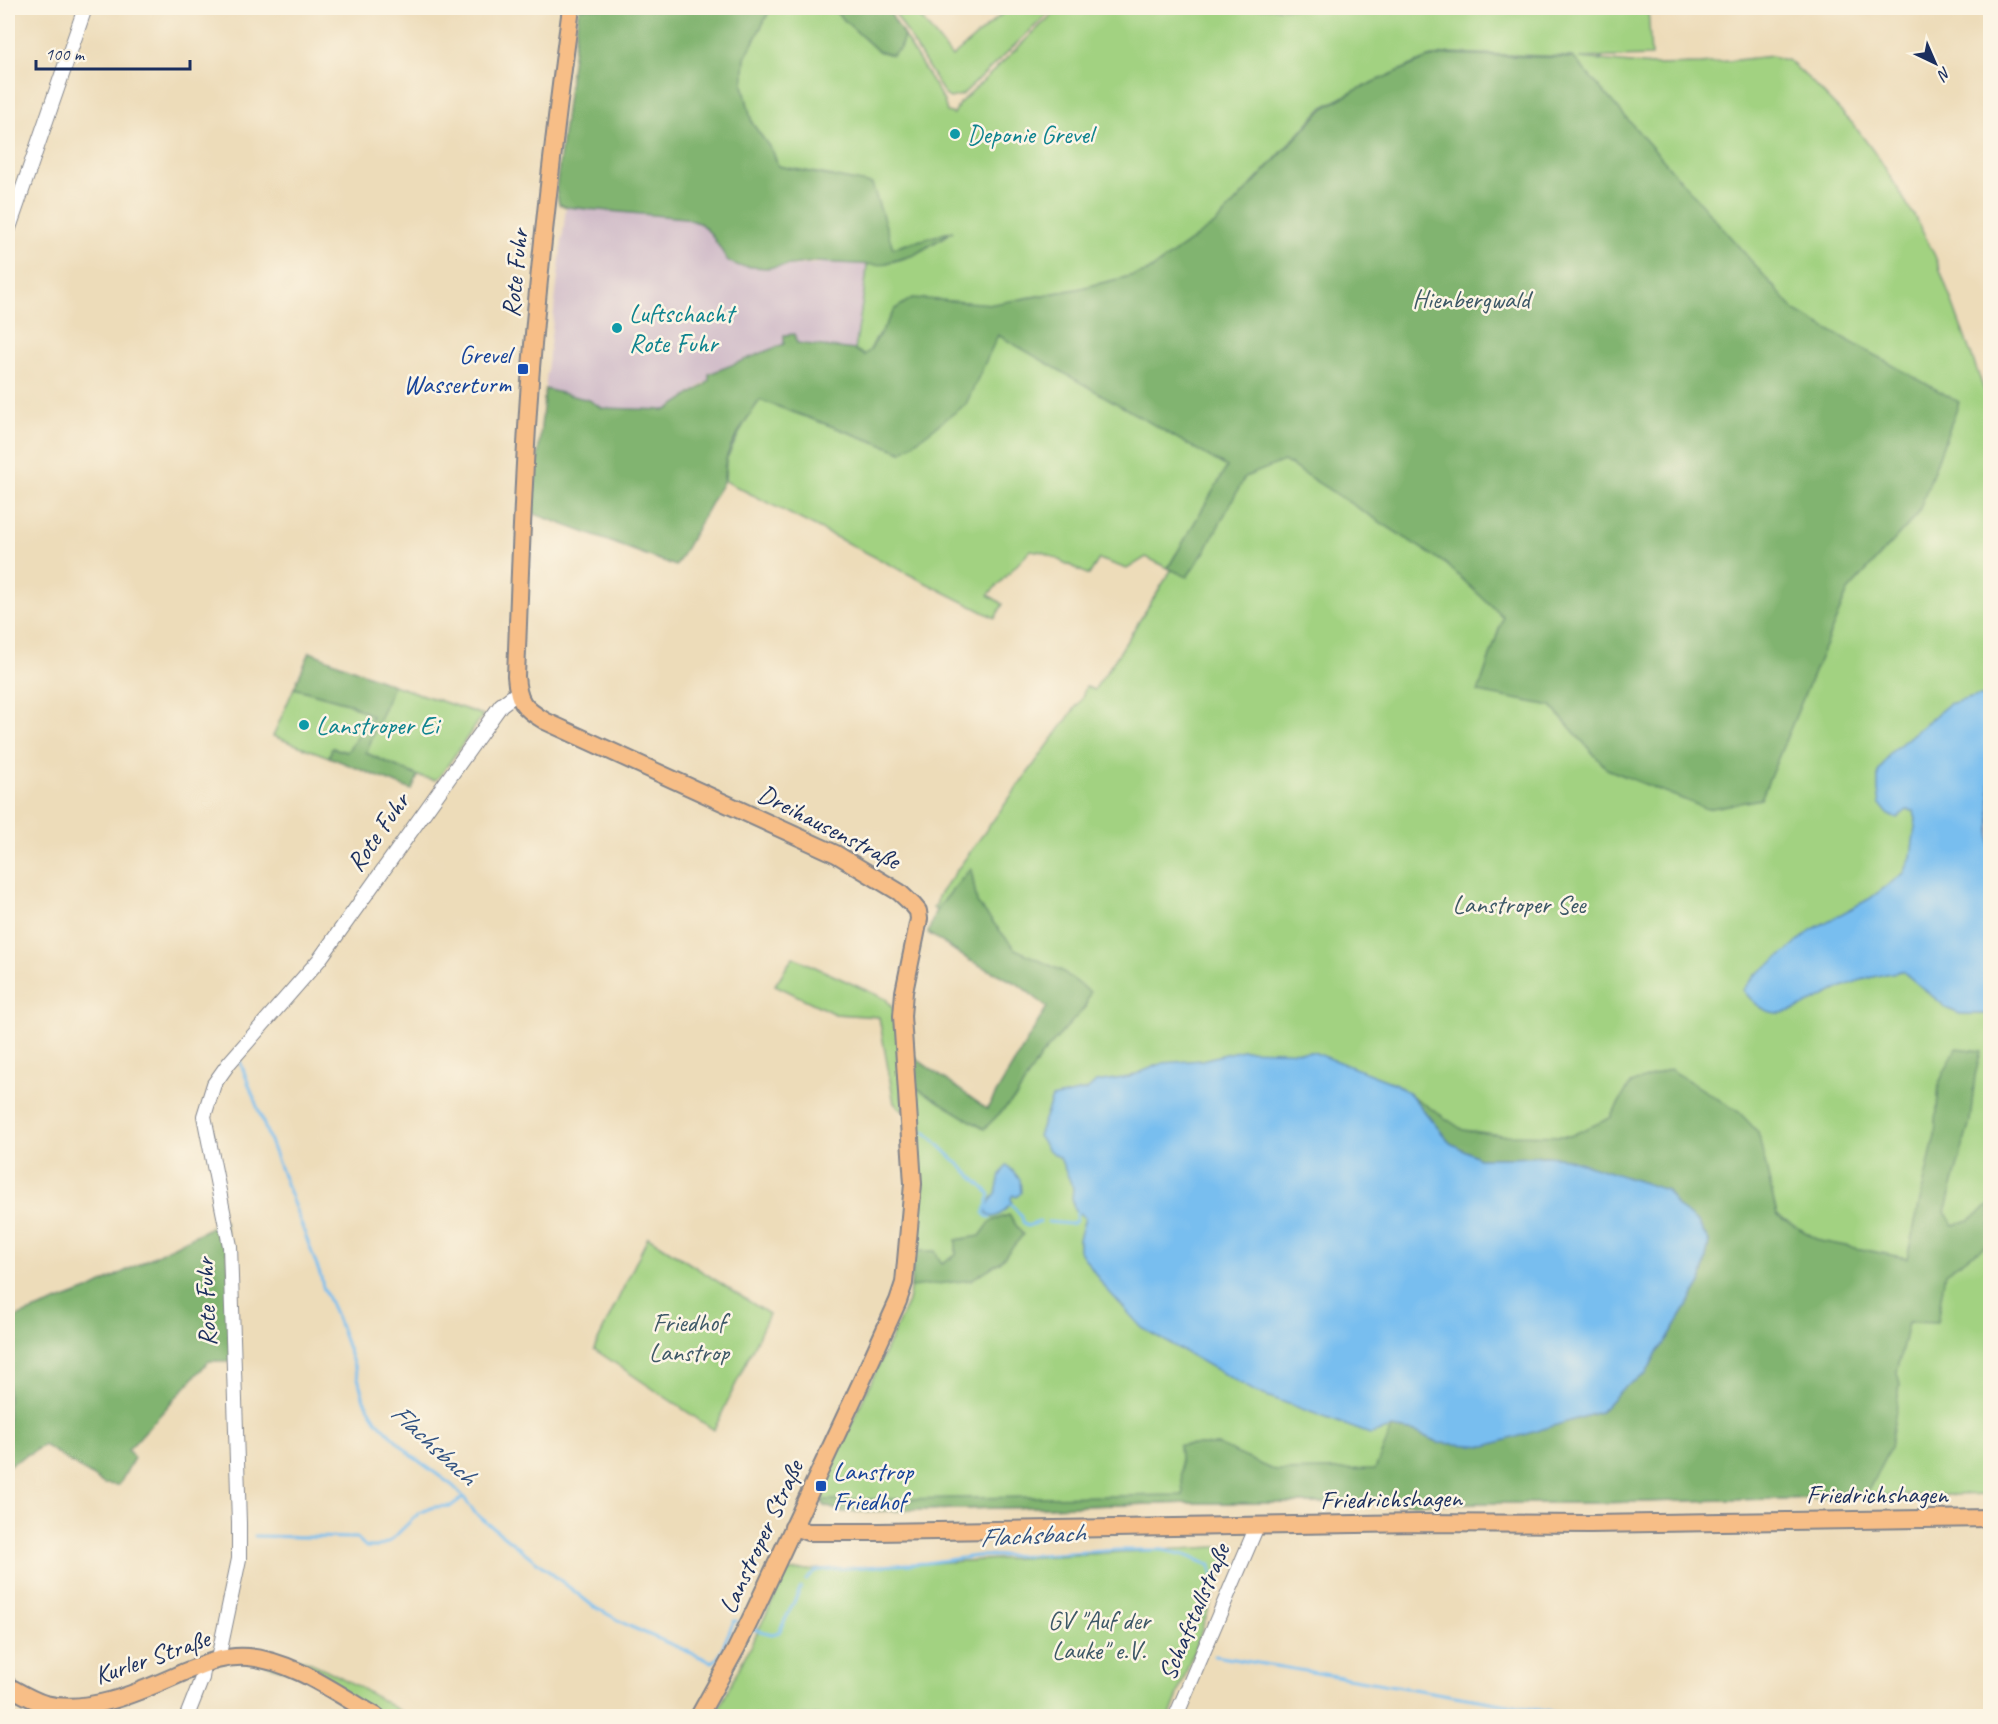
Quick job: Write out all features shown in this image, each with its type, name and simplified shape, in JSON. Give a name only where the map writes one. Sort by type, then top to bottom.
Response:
[{"type":"main road","name":"Rote Fuhr","points":[[517,693],[523,494],[532,359],[571,8]]},
{"type":"main road","name":"Dreihausenstraße","points":[[517,693],[525,707],[540,718],[836,854],[899,892],[918,911],[919,918],[904,992],[902,1016],[913,1184],[906,1271],[898,1301],[864,1376]]},
{"type":"main road","name":"Lanstroper Straße","points":[[699,1716],[736,1649],[864,1376]]},
{"type":"main road","name":"Friedrichshagen","points":[[793,1527],[808,1532],[878,1532],[1990,1518]]},
{"type":"main road","name":"Kurler Straße","points":[[8,1686],[61,1711],[101,1703],[158,1684],[211,1661],[246,1657],[275,1663],[304,1676],[376,1716]]},
{"type":"street","points":[[8,231],[85,8]]},
{"type":"street","name":"Rote Fuhr","points":[[187,1716],[211,1661],[239,1559],[230,1246],[204,1116],[214,1084],[229,1063],[319,960],[501,705],[517,693]]},
{"type":"street","name":"Schafstallstraße","points":[[1176,1716],[1257,1526]]},
{"type":"shaded area","points":[[566,207],[685,218],[701,224],[739,266],[767,268],[835,262],[867,264],[855,350],[797,343],[784,335],[785,344],[758,354],[709,380],[667,410],[602,408],[589,400],[545,389]]},
{"type":"green space","points":[[579,8],[771,8],[745,58],[743,85],[752,123],[773,152],[778,166],[872,184],[893,248],[953,231],[914,255],[879,265],[814,262],[767,268],[739,266],[728,261],[711,234],[701,224],[685,218],[566,207],[559,204],[556,190]]},
{"type":"green space","name":"Lanstroper See","points":[[771,8],[831,8],[878,51],[892,55],[900,48],[904,36],[944,101],[947,112],[954,114],[959,104],[1059,8],[1648,8],[1651,56],[1579,58],[1652,65],[1701,64],[1772,56],[1789,61],[1853,124],[1880,160],[1915,217],[1935,256],[1990,406],[1990,1494],[1592,1503],[1192,1503],[843,1512],[825,1506],[818,1496],[908,1302],[912,1279],[911,1055],[978,1126],[1055,995],[933,908],[938,896],[1081,700],[1086,686],[1094,690],[1180,556],[1176,554],[1168,568],[1146,557],[1127,569],[1099,559],[1089,575],[1043,552],[1031,550],[988,595],[1003,604],[995,618],[725,481],[726,460],[747,418],[760,400],[902,452],[1008,302],[876,338],[870,350],[864,355],[855,350],[867,264],[901,260],[932,245],[951,232],[893,248],[833,176],[778,166],[773,152],[752,123],[743,85],[745,58]],"holes":[[[1449,53],[1573,57],[1585,71],[1148,271],[1216,223],[1323,107],[1429,57]],[[1146,272],[1118,285],[1020,299],[1077,289]]]},
{"type":"green space","points":[[831,8],[887,8],[904,36],[900,48],[892,55],[878,51]]},
{"type":"green space","points":[[892,8],[913,8],[952,57],[1009,8],[1054,8],[962,95],[950,98],[945,95]]},
{"type":"green space","name":"Hienbergwald","points":[[1448,54],[1574,58],[1795,311],[1959,402],[1918,514],[1848,591],[1761,799],[1707,809],[1607,769],[1551,706],[1478,692],[1503,617],[1446,564],[1284,461],[1245,477],[1205,551],[1187,577],[1168,568],[1227,467],[998,335],[966,404],[902,452],[760,400],[732,446],[726,460],[723,482],[676,566],[532,513],[545,389],[589,400],[602,408],[667,410],[705,385],[709,380],[709,374],[784,344],[784,335],[795,334],[797,343],[855,350],[864,355],[870,350],[895,309],[912,298],[993,304],[1077,289],[1147,272],[1216,223],[1324,108],[1356,90],[1426,59]]},
{"type":"green space","points":[[310,652],[393,685],[366,753],[418,776],[412,790],[329,757],[332,748],[347,752],[372,716],[348,703],[294,688]]},
{"type":"green space","points":[[393,685],[483,715],[435,780],[418,776],[366,753]]},
{"type":"green space","points":[[294,688],[348,703],[372,716],[347,752],[333,748],[329,757],[273,736]]},
{"type":"green space","points":[[971,868],[977,903],[1015,949],[1062,971],[1090,992],[1085,1007],[1040,1057],[1016,1097],[984,1129],[913,1086],[911,1055],[987,1109],[1047,1007],[1018,984],[969,960],[928,933],[936,910]]},
{"type":"green space","points":[[793,957],[886,999],[898,1016],[903,1111],[894,1103],[879,1017],[835,1014],[775,985]]},
{"type":"green space","points":[[1956,1048],[1981,1051],[1975,1076],[1970,1121],[1945,1212],[1954,1225],[1969,1220],[1990,1205],[1990,1243],[1945,1273],[1937,1323],[1908,1322],[1897,1372],[1900,1384],[1890,1448],[1865,1497],[1592,1503],[1192,1503],[843,1512],[825,1506],[821,1500],[1183,1495],[1179,1445],[1218,1445],[1276,1471],[1375,1469],[1392,1428],[1416,1432],[1439,1443],[1600,1412],[1624,1387],[1646,1374],[1657,1352],[1665,1343],[1701,1283],[1709,1242],[1698,1223],[1678,1207],[1666,1190],[1547,1156],[1479,1158],[1450,1143],[1411,1095],[1463,1130],[1502,1135],[1570,1136],[1610,1118],[1630,1084],[1670,1069],[1739,1112],[1758,1132],[1777,1215],[1820,1241],[1907,1258],[1935,1135],[1939,1083]]},
{"type":"green space","points":[[1009,1215],[1023,1235],[1000,1262],[971,1280],[911,1287],[914,1251],[935,1251],[942,1264],[956,1255],[956,1240],[980,1236],[991,1221]]},
{"type":"green space","points":[[225,1220],[234,1361],[209,1361],[128,1450],[134,1458],[119,1485],[104,1484],[44,1445],[8,1466],[8,1320],[88,1290]]},
{"type":"green space","name":"Friedhof Lanstrop","points":[[648,1237],[769,1314],[714,1430],[594,1349]]},
{"type":"green space","name":"GV \"Auf der Lauke\" e.V.","points":[[1232,1546],[1170,1716],[715,1716],[788,1571]]},
{"type":"green space","points":[[253,1647],[314,1664],[409,1716],[376,1716],[304,1676],[220,1651]]},
{"type":"water","points":[[1978,696],[1990,696],[1990,1014],[1960,1014],[1948,1009],[1902,971],[1839,988],[1804,1006],[1786,1012],[1772,1012],[1757,1005],[1743,990],[1754,976],[1811,930],[1869,899],[1904,873],[1911,857],[1916,819],[1914,811],[1907,810],[1897,818],[1888,814],[1880,804],[1878,773],[1890,753],[1949,704]]},
{"type":"water","points":[[1242,1050],[1313,1052],[1396,1084],[1411,1095],[1450,1143],[1479,1158],[1547,1156],[1566,1158],[1666,1190],[1678,1207],[1698,1223],[1709,1242],[1701,1283],[1665,1343],[1657,1352],[1646,1374],[1624,1387],[1600,1412],[1486,1446],[1439,1443],[1416,1432],[1392,1428],[1370,1434],[1256,1392],[1142,1328],[1103,1285],[1079,1250],[1079,1239],[1085,1218],[1074,1209],[1073,1188],[1060,1158],[1047,1149],[1038,1136],[1052,1098],[1087,1090],[1096,1082],[1129,1077],[1163,1063],[1202,1060]]},
{"type":"water","points":[[1007,1165],[1020,1179],[1021,1193],[1016,1197],[1013,1195],[1012,1202],[1006,1209],[993,1217],[987,1213],[986,1207],[996,1193],[1000,1175]]},
{"type":"waterway","points":[[8,246],[12,234]]},
{"type":"waterway","name":"Flachsbach","points":[[240,1061],[323,1287],[337,1318],[364,1400],[377,1421],[412,1456],[453,1486],[475,1513],[593,1606],[629,1626],[712,1662],[718,1658],[734,1621],[737,1621]]},
{"type":"waterway","points":[[924,1131],[990,1194],[984,1213],[990,1217]]},
{"type":"waterway","points":[[1011,1204],[1027,1226],[1040,1222]]},
{"type":"waterway","points":[[1048,1222],[1071,1224],[1076,1221],[1077,1212]]},
{"type":"waterway","points":[[255,1536],[357,1538],[366,1547],[377,1547],[390,1541],[419,1513],[434,1507],[451,1506],[463,1497]]},
{"type":"waterway","name":"Flachsbach","points":[[806,1580],[815,1571],[820,1570],[926,1563],[976,1556],[1163,1550],[1185,1555],[1210,1565],[1213,1576],[1201,1615]]},
{"type":"waterway","name":"Flachsbach","points":[[753,1629],[772,1634],[779,1632],[801,1588]]},
{"type":"waterway","name":"Flachsbach","points":[[1215,1656],[1575,1716]]},
{"type":"place","name":"Deponie Grevel","points":[[955,134]]},
{"type":"place","name":"Luftschacht Rote Fuhr","points":[[617,328]]},
{"type":"place","name":"Grevel Wasserturm","points":[[523,369]]},
{"type":"place","name":"Lanstroper Ei","points":[[304,725]]},
{"type":"place","name":"Lanstrop Friedhof","points":[[821,1486]]}]
